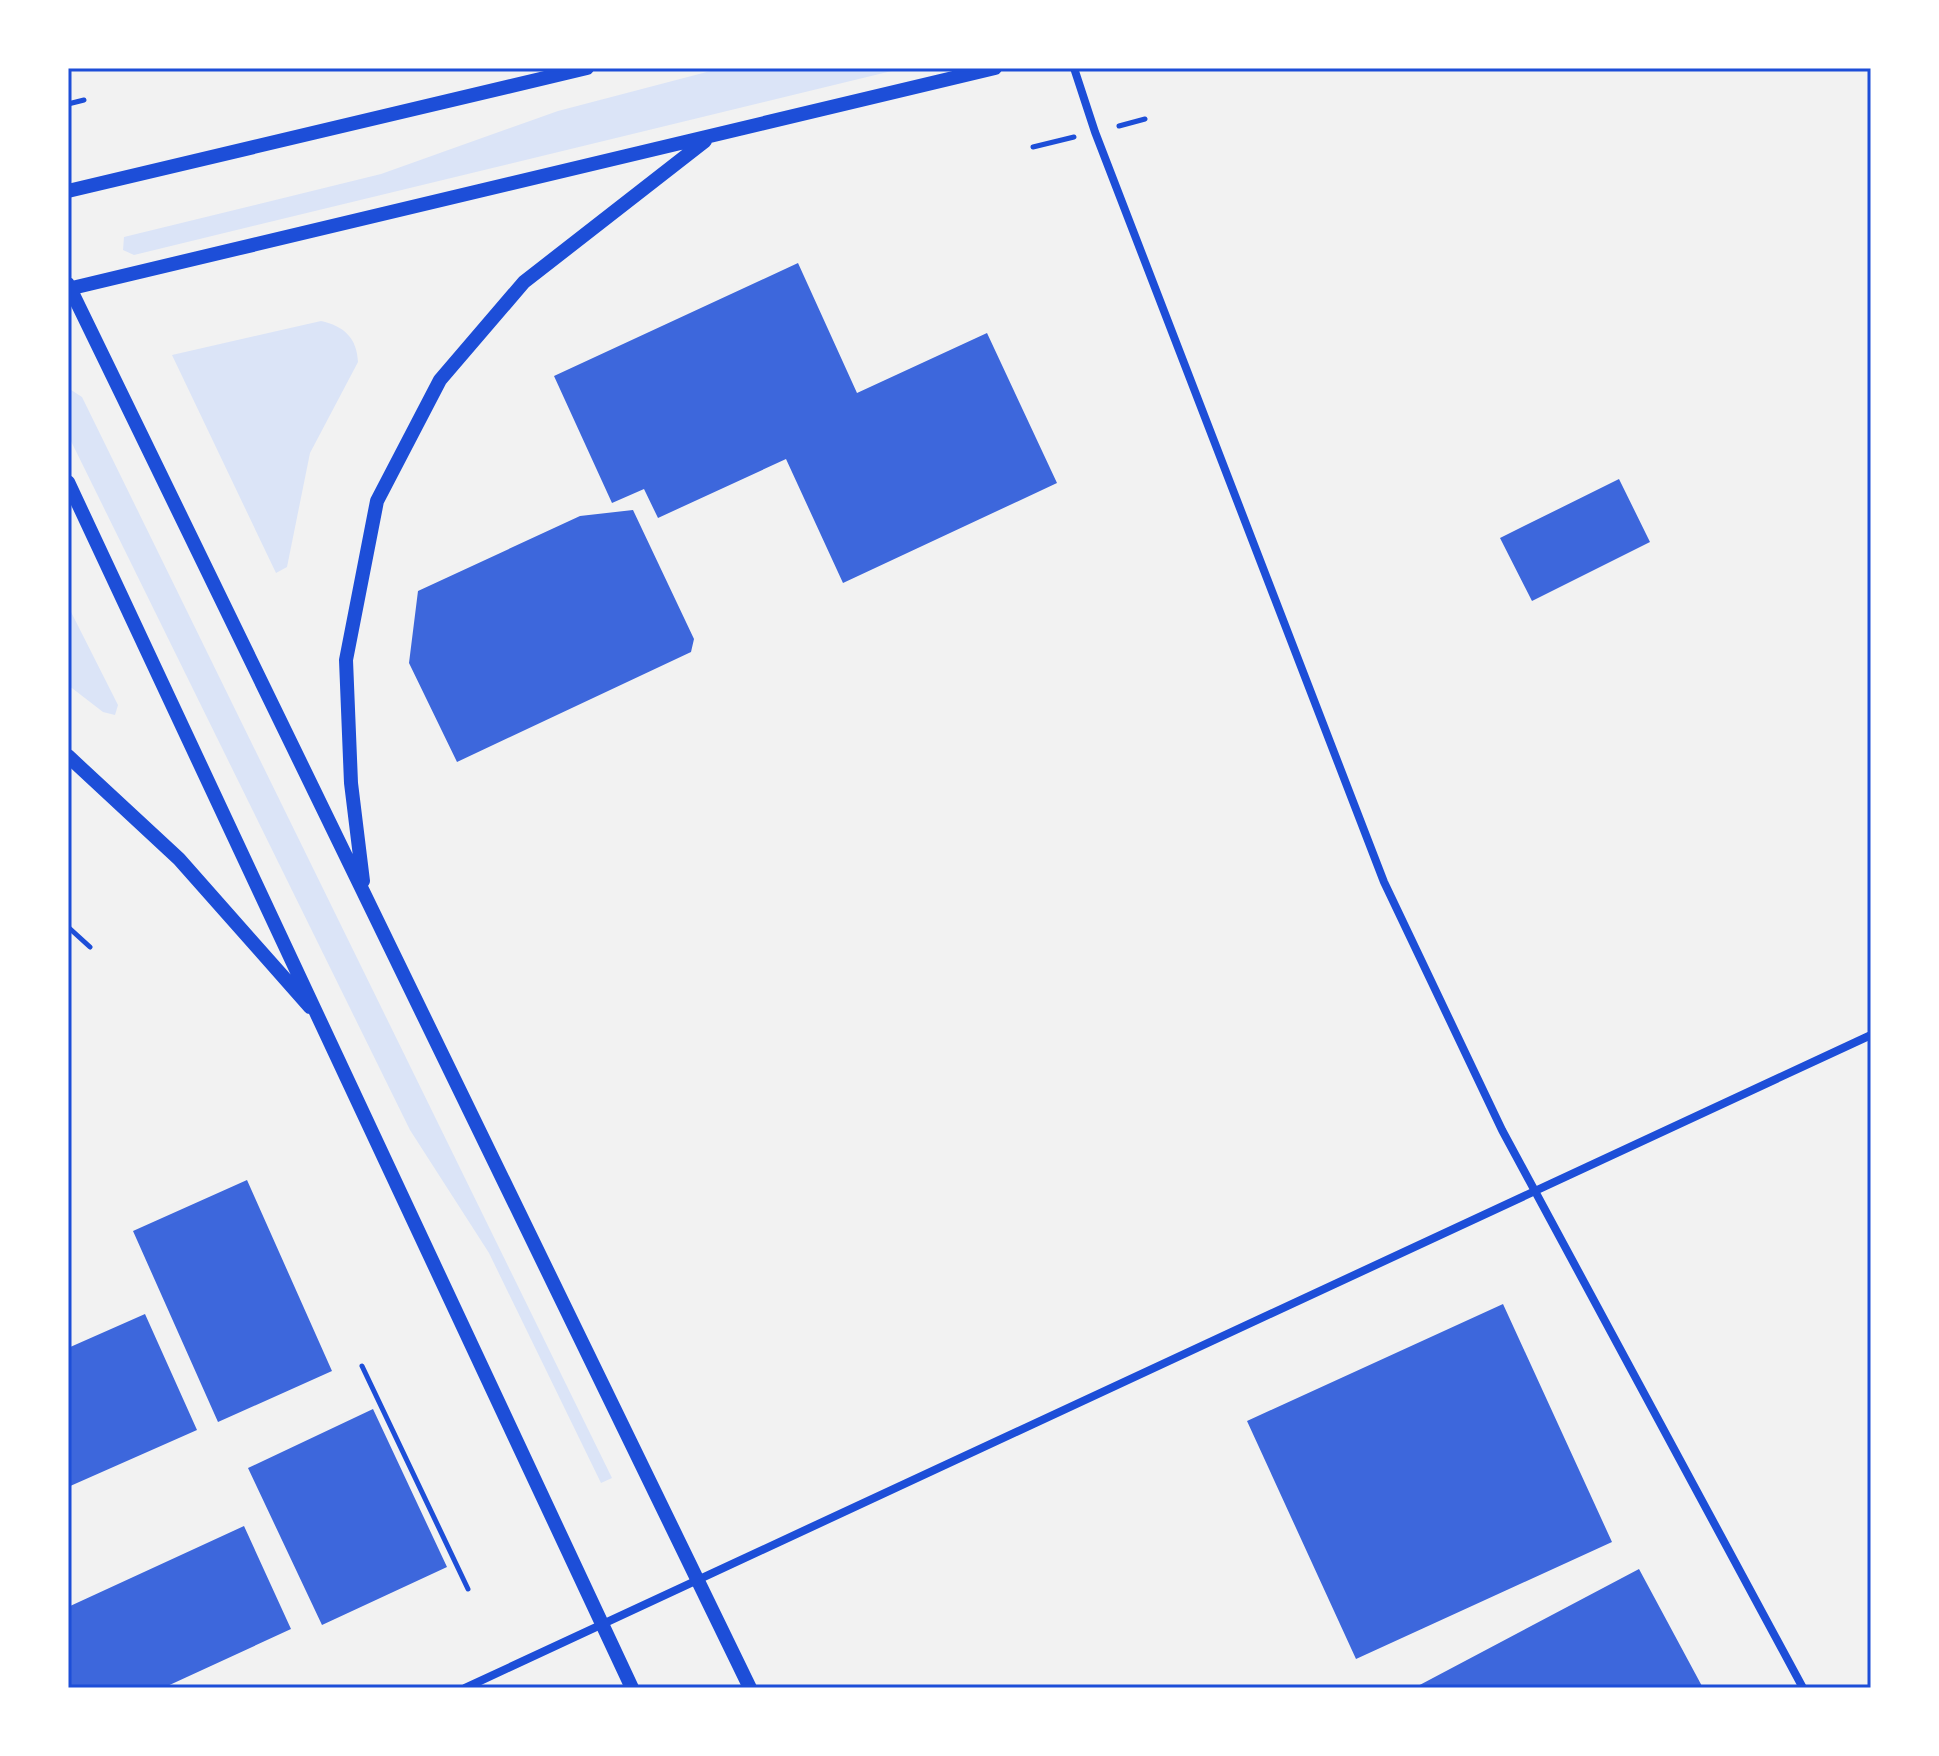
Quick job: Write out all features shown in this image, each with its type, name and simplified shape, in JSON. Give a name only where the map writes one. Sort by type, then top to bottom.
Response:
[{"type":"street","points":[[68,191],[587,68]]},
{"type":"street","points":[[750,1688],[69,287],[995,68]]},
{"type":"street","points":[[1074,68],[1095,132],[1384,882],[1534,1191],[1803,1688]]},
{"type":"street","points":[[365,894],[351,783],[346,660],[377,501],[440,380],[524,282],[712,137]]},
{"type":"street","points":[[68,482],[632,1688]]},
{"type":"street","points":[[68,756],[179,859],[321,1019]]},
{"type":"street","points":[[465,1688],[1871,1035]]},
{"type":"path","points":[[68,104],[84,100]]},
{"type":"path","points":[[68,927],[90,947]]},
{"type":"path","points":[[362,1366],[468,1589]]},
{"type":"shaded area","points":[[722,68],[904,68],[134,255],[123,250],[124,237],[381,174],[558,111]]},
{"type":"shaded area","points":[[321,321],[348,334],[355,346],[358,362],[310,453],[287,567],[276,573],[172,355]]},
{"type":"shaded area","points":[[68,388],[82,397],[612,1478],[601,1483],[489,1253],[410,1130],[68,435]]},
{"type":"shaded area","points":[[68,606],[118,705],[115,715],[103,712],[68,685]]},
{"type":"building","points":[[798,263],[857,393],[987,333],[1057,483],[843,583],[786,459],[658,518],[644,489],[612,503],[554,376]]},
{"type":"building","points":[[1619,479],[1650,542],[1532,601],[1500,538]]},
{"type":"building","points":[[633,510],[694,639],[691,652],[457,762],[409,663],[418,591],[580,516]]},
{"type":"building","points":[[247,1180],[332,1371],[218,1422],[133,1231]]},
{"type":"building","points":[[1503,1304],[1612,1542],[1356,1659],[1247,1421]]},
{"type":"building","points":[[145,1314],[197,1430],[68,1487],[68,1348]]},
{"type":"building","points":[[373,1409],[447,1567],[322,1625],[248,1468]]},
{"type":"building","points":[[244,1526],[291,1629],[163,1688],[68,1688],[68,1607]]},
{"type":"building","points":[[1639,1569],[1703,1688],[1414,1688]]}]
